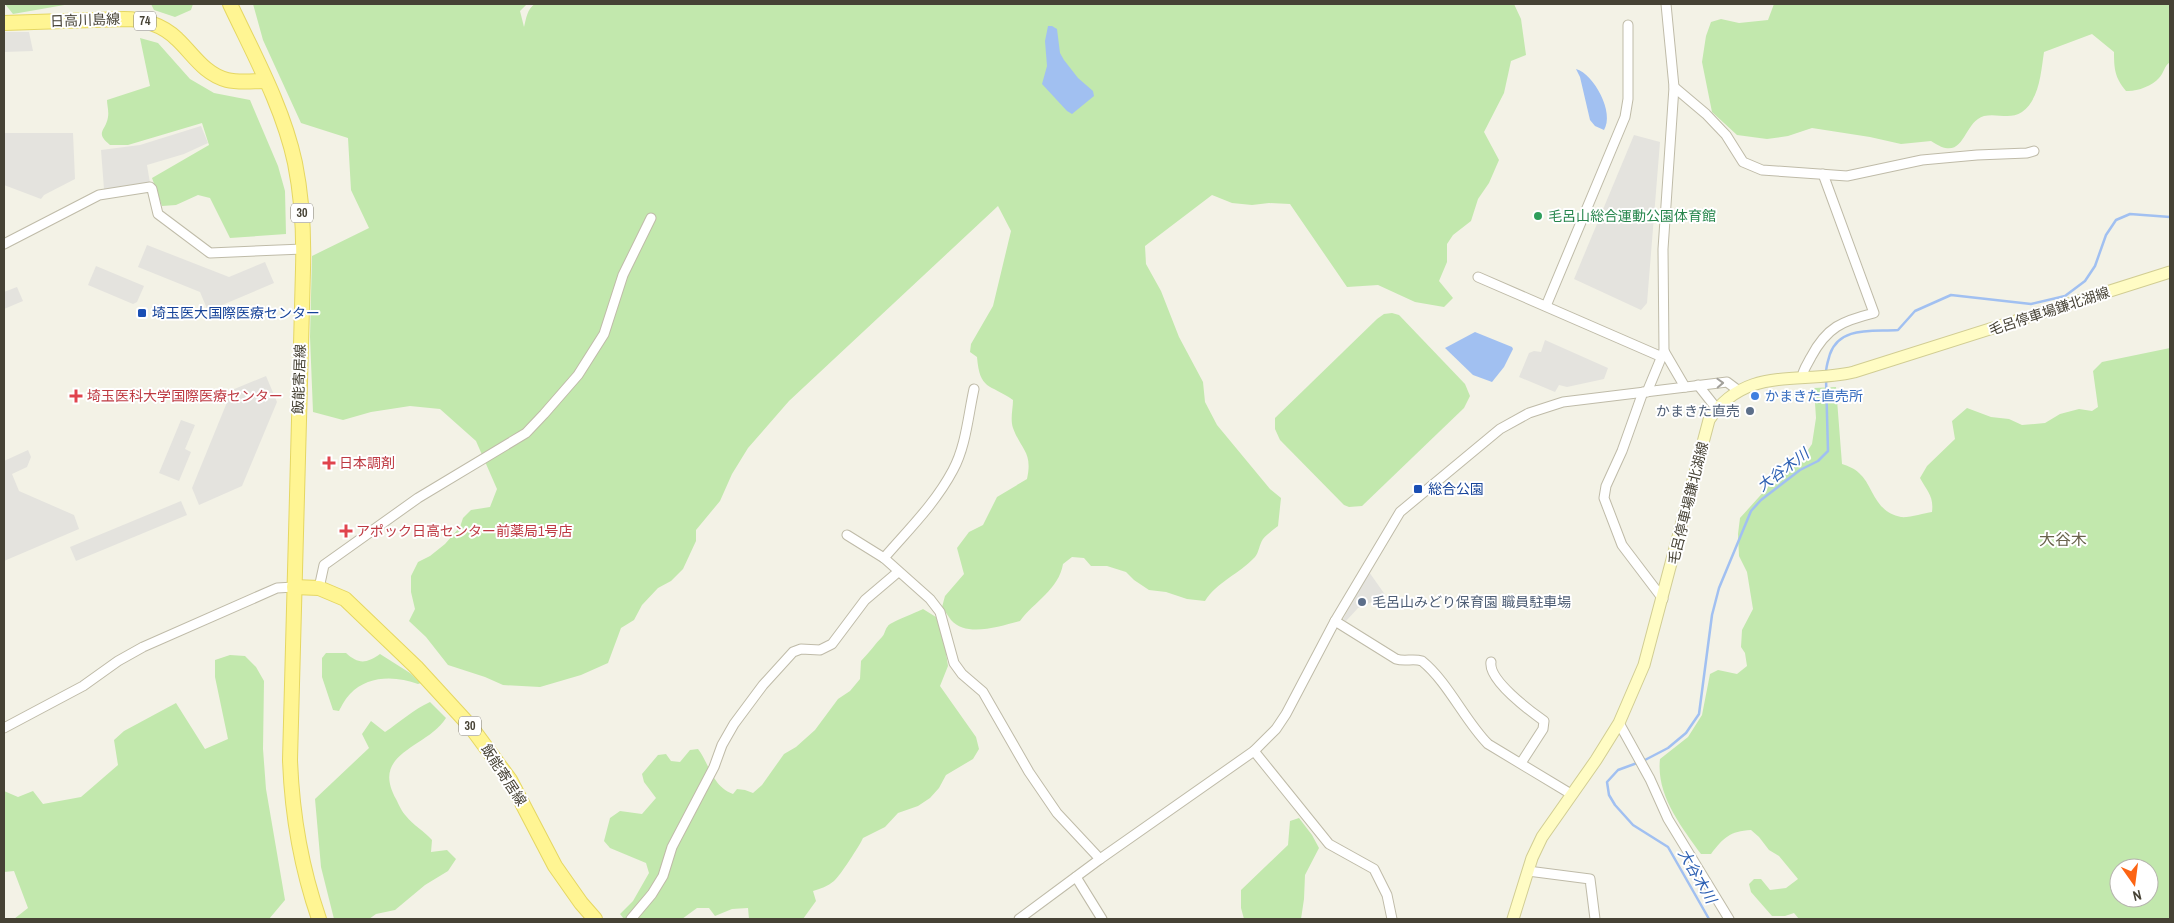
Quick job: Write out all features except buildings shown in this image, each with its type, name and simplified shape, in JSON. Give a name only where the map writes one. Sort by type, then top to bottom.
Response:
[{"type":"main road","name":"飯能寄居線","points":[[230,4],[282,120],[295,162],[302,207],[303,249],[289,745],[295,822],[302,860],[318,919]]},
{"type":"main road","name":"日高川島線","points":[[4,23],[124,18],[144,21],[170,32],[200,65],[215,75],[235,82],[266,81]]},
{"type":"main road","name":"毛呂停車場鎌北湖線","points":[[1513,919],[1528,871],[1542,836],[1596,760],[1619,723],[1644,665],[1709,420],[1729,397],[1762,381],[1825,377],[1870,368],[2170,272]]},
{"type":"main road","name":"飯能寄居線","points":[[294,587],[319,588],[345,600],[416,667],[471,727],[510,780],[556,866],[581,903],[595,919]]},
{"type":"street","points":[[1663,599],[1622,546],[1604,498],[1606,486],[1663,354],[1663,249],[1674,87],[1666,4]]},
{"type":"street","points":[[1546,306],[1625,117],[1628,99],[1628,25]]},
{"type":"street","points":[[1674,87],[1706,114],[1726,135],[1743,162],[1762,170],[1847,176],[1922,160],[2034,151]]},
{"type":"street","points":[[1802,378],[1802,374],[1814,352],[1828,332],[1843,322],[1874,313],[1823,174]]},
{"type":"street","points":[[4,244],[99,195],[150,187],[158,214],[210,253],[303,249]]},
{"type":"street","points":[[319,588],[324,564],[418,498],[526,433],[565,391],[593,354],[604,334],[623,275],[651,218]]},
{"type":"street","points":[[1478,277],[1663,354],[1685,386]]},
{"type":"street","points":[[1019,919],[1100,859],[1254,751],[1276,728],[1286,714],[1335,621],[1400,512],[1500,429],[1546,406],[1685,386],[1727,382],[1739,391]]},
{"type":"street","points":[[1698,385],[1717,409]]},
{"type":"street","points":[[884,558],[932,503],[953,470],[961,448],[974,389]]},
{"type":"street","points":[[847,535],[884,558],[930,599],[940,612],[954,662],[962,674],[983,692],[1029,772],[1057,813],[1100,859]]},
{"type":"street","points":[[630,919],[652,894],[664,876],[672,847],[700,796],[722,745],[734,724],[763,685],[793,652],[801,649],[820,650],[832,644],[865,600],[898,572]]},
{"type":"street","points":[[4,728],[83,686],[143,647],[277,588],[294,587]]},
{"type":"street","points":[[1335,621],[1396,659],[1415,658],[1422,660],[1459,704],[1481,737],[1488,744],[1571,794]]},
{"type":"street","points":[[1492,662],[1493,672],[1512,695],[1544,721],[1543,729],[1521,763]]},
{"type":"street","points":[[1619,723],[1668,819],[1730,919]]},
{"type":"street","points":[[1254,751],[1329,844],[1374,869],[1387,896],[1392,919]]},
{"type":"street","points":[[1528,871],[1590,879],[1595,919]]},
{"type":"street","points":[[1076,878],[1102,919]]},
{"type":"green space","points":[[5,4],[70,4],[13,14]]},
{"type":"green space","points":[[151,4],[193,4],[191,10],[175,17],[154,10]]},
{"type":"green space","points":[[253,4],[527,4],[520,11],[524,27],[529,11],[535,4],[1514,4],[1521,19],[1526,55],[1511,61],[1504,93],[1484,132],[1499,160],[1489,183],[1478,199],[1471,221],[1453,235],[1447,244],[1447,262],[1439,281],[1453,298],[1444,307],[1415,302],[1378,285],[1347,287],[1290,204],[1269,203],[1252,205],[1232,203],[1212,195],[1145,246],[1146,264],[1161,291],[1179,337],[1203,382],[1205,402],[1217,425],[1270,489],[1281,498],[1278,526],[1263,539],[1255,557],[1222,583],[1205,601],[1187,599],[1166,592],[1149,590],[1126,572],[1107,566],[1091,566],[1084,558],[1072,557],[1063,564],[1057,581],[1020,621],[994,628],[975,630],[958,625],[951,620],[942,607],[945,596],[964,574],[957,548],[969,532],[983,525],[997,497],[1027,479],[1027,457],[1012,425],[1013,400],[983,381],[978,368],[977,357],[970,352],[971,344],[993,306],[1011,231],[998,206],[789,401],[748,448],[732,474],[720,501],[696,530],[696,541],[683,569],[671,581],[658,588],[642,605],[634,620],[621,628],[608,663],[581,675],[540,687],[503,685],[448,665],[426,637],[409,621],[415,609],[411,592],[411,576],[418,562],[430,556],[445,544],[460,527],[463,518],[471,510],[490,507],[497,489],[476,441],[440,409],[410,406],[371,412],[343,420],[313,412],[310,337],[312,256],[369,228],[351,190],[348,138],[301,123],[263,40]]},
{"type":"green space","points":[[1774,4],[2170,4],[2170,62],[2166,65],[2161,76],[2152,84],[2126,91],[2119,82],[2116,73],[2114,52],[2092,34],[2044,52],[2039,84],[2033,100],[2028,106],[2022,112],[2013,116],[1984,116],[1971,126],[1957,145],[1951,148],[1942,147],[1931,141],[1901,144],[1812,128],[1788,136],[1767,139],[1737,135],[1712,112],[1702,62],[1706,36],[1711,22],[1721,19],[1739,23],[1768,20]]},
{"type":"green space","points":[[140,38],[158,43],[190,79],[214,93],[250,100],[278,166],[285,191],[286,234],[230,238],[210,198],[198,195],[176,205],[162,206],[152,178],[209,145],[202,123],[128,145],[110,145],[105,141],[102,131],[108,117],[107,100],[150,86]]},
{"type":"green space","points":[[1392,313],[1399,315],[1465,384],[1470,396],[1464,408],[1362,506],[1349,507],[1344,505],[1280,440],[1275,429],[1275,418],[1377,319],[1384,314]]},
{"type":"green space","points":[[2170,348],[2170,919],[1799,919],[1794,913],[1785,916],[1772,916],[1751,892],[1749,884],[1754,879],[1761,879],[1770,890],[1786,888],[1798,879],[1779,856],[1769,850],[1751,830],[1732,834],[1723,840],[1711,854],[1701,854],[1671,810],[1662,785],[1660,759],[1688,737],[1702,715],[1710,674],[1718,670],[1737,674],[1747,666],[1745,653],[1741,647],[1742,630],[1753,609],[1747,572],[1739,556],[1738,534],[1740,518],[1777,477],[1802,459],[1812,444],[1816,418],[1814,388],[1836,387],[1842,464],[1853,468],[1864,478],[1879,504],[1885,509],[1892,514],[1908,517],[1932,512],[1931,498],[1920,478],[1927,466],[1955,439],[1952,421],[1967,408],[1991,417],[2009,419],[2022,425],[2045,423],[2060,414],[2079,409],[2092,411],[2098,407],[2093,371],[2102,362]]},
{"type":"green space","points":[[923,609],[936,617],[944,639],[948,666],[940,686],[976,737],[979,749],[973,759],[946,775],[939,788],[930,798],[918,806],[898,813],[885,827],[863,838],[837,878],[827,886],[813,891],[816,901],[803,919],[749,919],[748,908],[732,909],[715,916],[709,908],[697,908],[682,919],[624,919],[620,914],[633,901],[649,873],[646,863],[610,848],[604,841],[610,818],[620,811],[642,814],[656,798],[644,782],[642,774],[658,755],[666,754],[671,761],[680,762],[690,750],[698,749],[720,786],[733,794],[737,789],[753,793],[762,785],[784,754],[796,747],[815,730],[838,699],[850,691],[860,679],[861,661],[883,636],[888,626]]},
{"type":"green space","points":[[326,653],[346,653],[358,661],[370,660],[380,654],[410,673],[421,683],[392,679],[374,680],[365,683],[350,694],[339,711],[333,710],[322,677],[322,658]]},
{"type":"green space","points":[[230,655],[245,656],[256,667],[264,681],[263,749],[266,789],[285,900],[269,919],[14,919],[28,908],[14,871],[4,872],[4,791],[18,797],[33,791],[43,804],[81,797],[118,765],[114,740],[124,731],[176,703],[205,749],[228,739],[215,677],[215,660]]},
{"type":"green space","points":[[430,702],[446,718],[437,728],[404,752],[395,761],[390,771],[390,783],[396,799],[405,814],[432,840],[431,852],[447,850],[456,859],[448,871],[425,885],[395,910],[376,914],[369,919],[334,919],[321,867],[315,799],[369,748],[362,734],[371,721],[385,732]]},
{"type":"green space","points":[[1299,818],[1319,848],[1305,875],[1301,919],[1244,919],[1241,908],[1241,890],[1288,845],[1290,821]]},
{"type":"shaded area","points":[[4,32],[29,32],[33,51],[4,52]]},
{"type":"shaded area","points":[[201,126],[208,143],[184,154],[147,165],[150,183],[104,189],[101,150],[140,145]]},
{"type":"shaded area","points":[[4,133],[73,133],[75,179],[44,195],[41,199],[4,185]]},
{"type":"shaded area","points":[[1634,135],[1660,142],[1647,303],[1641,310],[1574,279]]},
{"type":"shaded area","points":[[147,245],[229,277],[265,262],[274,283],[208,311],[200,292],[138,267]]},
{"type":"shaded area","points":[[96,266],[144,286],[137,302],[133,304],[88,285]]},
{"type":"shaded area","points":[[17,287],[23,301],[4,309],[4,292]]},
{"type":"shaded area","points":[[1545,340],[1608,368],[1604,379],[1567,387],[1559,385],[1555,392],[1519,377],[1529,353],[1534,351],[1541,352]]},
{"type":"shaded area","points":[[266,376],[277,402],[242,486],[199,505],[192,488],[232,390]]},
{"type":"shaded area","points":[[181,420],[195,425],[185,449],[191,452],[179,481],[159,473]]},
{"type":"shaded area","points":[[28,450],[31,457],[27,467],[12,474],[19,491],[74,515],[79,529],[4,561],[4,461]]},
{"type":"shaded area","points":[[181,501],[187,515],[76,561],[70,547]]},
{"type":"shaded area","name":"毛呂山みどり保育園 職員駐車場","points":[[1369,572],[1386,596],[1358,608],[1346,621],[1343,619]]},
{"type":"water","points":[[1048,26],[1057,29],[1060,53],[1064,60],[1078,78],[1093,91],[1094,96],[1072,114],[1042,84],[1047,66],[1045,41]]},
{"type":"water","points":[[1576,69],[1590,78],[1601,95],[1607,114],[1607,123],[1604,130],[1595,126],[1590,120],[1580,77]]},
{"type":"water","points":[[1475,332],[1513,349],[1504,367],[1492,382],[1473,375],[1445,348]]},
{"type":"waterway","name":"大谷木川","points":[[1826,373],[1830,354],[1841,339],[1858,332],[1898,330],[1915,311],[1951,295],[2031,304],[2065,296],[2085,281],[2095,266],[2106,235],[2116,220],[2130,214],[2170,217]]},
{"type":"waterway","name":"大谷木川","points":[[1643,761],[1668,748],[1686,733],[1699,714],[1712,615],[1719,588],[1751,511],[1761,500],[1800,470],[1818,461],[1828,451],[1826,379]]},
{"type":"waterway","name":"大谷木川","points":[[1637,763],[1618,770],[1607,782],[1609,795],[1615,805],[1633,825],[1668,847],[1709,919]]},
{"type":"place","name":"毛呂山総合運動公園体育館","points":[[1538,216]]},
{"type":"place","name":"埼玉医大国際医療センター","points":[[142,313]]},
{"type":"place","name":"埼玉医科大学国際医療センター","points":[[76,396]]},
{"type":"place","name":"かまきた直売所","points":[[1755,396]]},
{"type":"place","name":"かまきた直売","points":[[1750,411]]},
{"type":"place","name":"日本調剤","points":[[329,463]]},
{"type":"place","name":"総合公園","points":[[1418,489]]},
{"type":"place","name":"アポック日高センター前薬局1号店","points":[[346,531]]},
{"type":"place","name":"毛呂山みどり保育園 職員駐車場","points":[[1362,602]]},
{"type":"district","name":"大谷木","points":[[2063,539]]}]
